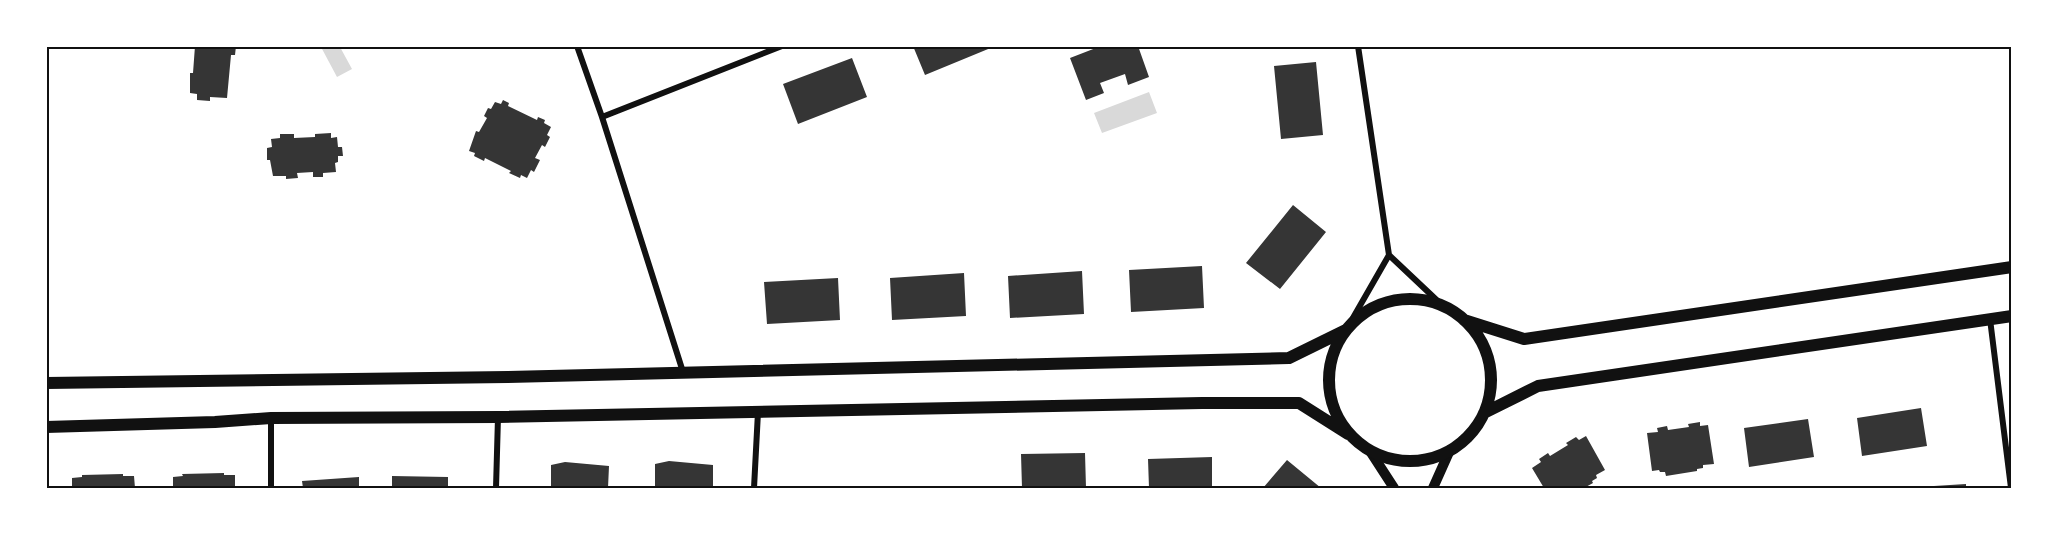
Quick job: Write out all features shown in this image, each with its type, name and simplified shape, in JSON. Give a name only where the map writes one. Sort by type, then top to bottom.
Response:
[{"type":"main road","points":[[46,382],[508,377],[1289,358],[1346,330],[1367,311],[1393,301],[1419,300],[1443,306],[1464,320],[1524,339],[2012,267]]},
{"type":"main road","points":[[1484,413],[1538,386],[2012,316]]},
{"type":"main road","points":[[1370,452],[1396,461],[1424,460],[1450,450],[1470,435],[1484,413],[1491,389],[1489,363],[1480,340],[1464,320]]},
{"type":"main road","points":[[1346,330],[1332,354],[1328,382],[1333,410],[1348,434]]},
{"type":"main road","points":[[46,427],[271,418],[498,417],[1299,403],[1348,434],[1370,452],[1394,489]]},
{"type":"main road","points":[[1433,489],[1450,450]]},
{"type":"street","points":[[577,46],[684,373]]},
{"type":"street","points":[[602,117],[782,46]]},
{"type":"street","points":[[1358,46],[1389,255],[1443,306]]},
{"type":"street","points":[[1346,330],[1389,255]]},
{"type":"street","points":[[1990,319],[2011,489]]},
{"type":"street","points":[[754,489],[758,412]]},
{"type":"street","points":[[496,489],[498,417]]},
{"type":"street","points":[[271,418],[271,489]]},
{"type":"shaded area","points":[[321,47],[340,47],[352,69],[337,77]]},
{"type":"shaded area","points":[[1149,92],[1157,113],[1102,133],[1094,113]]},
{"type":"building","points":[[195,46],[236,46],[235,55],[231,55],[227,98],[210,97],[210,101],[197,100],[197,94],[190,93],[190,73],[193,73]]},
{"type":"building","points":[[913,46],[993,46],[993,47],[925,75]]},
{"type":"building","points":[[1101,46],[1138,46],[1149,77],[1128,85],[1125,74],[1100,83],[1104,93],[1086,100],[1070,58]]},
{"type":"building","points":[[852,58],[867,97],[798,124],[783,84]]},
{"type":"building","points":[[1316,62],[1323,135],[1281,139],[1274,66]]},
{"type":"building","points":[[503,100],[509,103],[508,106],[537,120],[538,117],[545,120],[544,123],[551,127],[547,135],[550,137],[545,147],[542,145],[535,158],[540,160],[534,172],[531,170],[527,178],[521,175],[520,178],[509,173],[511,171],[485,158],[484,161],[469,151],[476,131],[479,132],[487,118],[484,116],[488,108],[491,109],[495,102],[501,104]]},
{"type":"building","points":[[331,133],[331,138],[337,137],[338,147],[342,147],[343,156],[338,156],[338,162],[335,163],[336,172],[323,173],[323,177],[313,177],[313,172],[297,173],[298,178],[286,179],[286,176],[273,176],[270,160],[267,160],[267,148],[272,147],[271,139],[280,138],[280,134],[294,134],[294,138],[315,137],[315,134]]},
{"type":"building","points":[[1293,205],[1326,232],[1280,289],[1246,263]]},
{"type":"building","points":[[1202,266],[1204,308],[1131,312],[1129,270]]},
{"type":"building","points":[[1082,271],[1084,314],[1010,318],[1008,276]]},
{"type":"building","points":[[964,273],[966,316],[892,320],[890,278]]},
{"type":"building","points":[[838,278],[840,320],[767,324],[764,282]]},
{"type":"building","points":[[1921,408],[1927,446],[1862,456],[1857,418]]},
{"type":"building","points":[[1808,419],[1814,457],[1749,467],[1744,428]]},
{"type":"building","points":[[1700,422],[1700,426],[1708,425],[1714,464],[1703,465],[1703,468],[1697,471],[1666,476],[1665,472],[1652,471],[1647,433],[1658,432],[1657,428],[1667,426],[1668,430],[1689,427],[1688,424]]},
{"type":"building","points":[[1586,436],[1605,470],[1596,475],[1597,478],[1592,481],[1593,483],[1584,488],[1544,488],[1532,468],[1541,462],[1539,459],[1548,453],[1550,456],[1576,437],[1579,440]]},
{"type":"building","points":[[1085,453],[1086,488],[1022,488],[1021,454]]},
{"type":"building","points":[[1212,457],[1212,488],[1149,488],[1148,459]]},
{"type":"building","points":[[1287,460],[1321,488],[1263,488]]},
{"type":"building","points":[[669,461],[713,465],[713,488],[655,488],[655,464]]},
{"type":"building","points":[[565,462],[609,466],[608,488],[551,488],[551,465]]},
{"type":"building","points":[[224,473],[224,475],[235,475],[235,488],[173,488],[173,477],[183,476],[182,474]]},
{"type":"building","points":[[123,474],[123,476],[134,476],[135,488],[72,488],[72,478],[82,477],[82,475]]},
{"type":"building","points":[[392,476],[448,477],[448,488],[392,488]]},
{"type":"building","points":[[359,477],[359,488],[303,488],[302,481]]},
{"type":"building","points":[[1966,484],[1966,488],[1934,488],[1934,486]]}]
